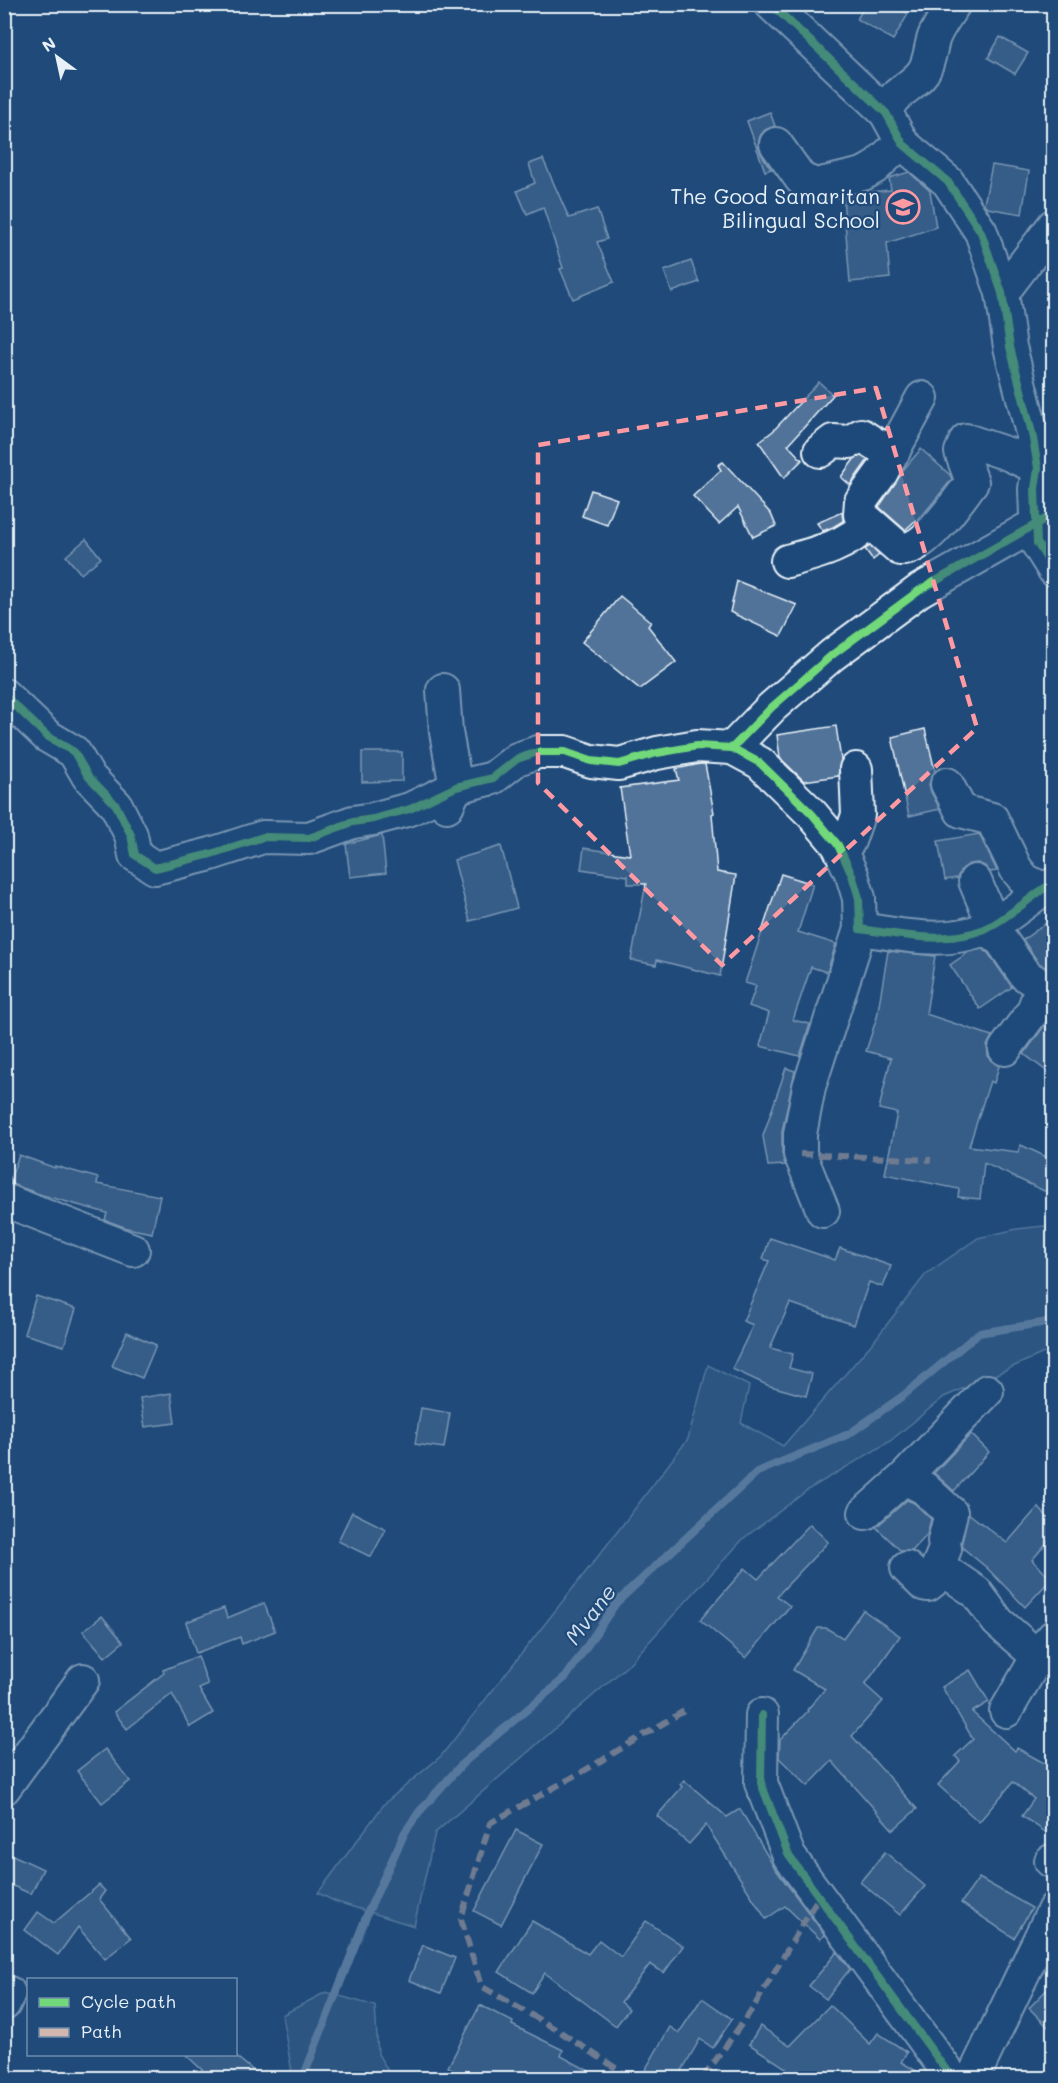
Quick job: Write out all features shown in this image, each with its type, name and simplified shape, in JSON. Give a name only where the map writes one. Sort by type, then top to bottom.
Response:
[{"type":"street","points":[[771,4],[886,113],[903,144],[948,183],[981,232],[1002,293],[1010,347],[1032,433],[1038,468],[1035,489],[1045,520],[1037,543],[1053,570]]},
{"type":"street","points":[[886,113],[887,107],[896,96],[914,83],[924,72],[934,37],[954,4]]},
{"type":"street","points":[[776,144],[801,179],[821,185],[844,177],[863,174],[903,144]]},
{"type":"street","points":[[1002,293],[1053,225]]},
{"type":"street","points":[[922,398],[882,472],[861,501],[860,513],[869,524],[900,549],[913,548],[928,535],[972,482],[962,452],[966,440],[1008,454],[1038,468]]},
{"type":"street","points":[[820,451],[833,441],[850,442],[861,435],[875,444],[894,451]]},
{"type":"street","points":[[732,748],[772,707],[832,655],[920,590],[1045,520]]},
{"type":"street","points":[[787,561],[832,549],[853,537],[869,524]]},
{"type":"street","points":[[442,816],[456,787],[446,732],[443,690]]},
{"type":"street","points":[[4,695],[47,736],[74,752],[88,776],[116,805],[131,835],[135,855],[155,868],[211,854],[263,837],[309,838],[353,822],[410,809],[456,787],[493,778],[517,759],[537,752],[565,752],[591,761],[619,764],[657,753],[697,746],[732,748],[760,763],[812,814],[838,845],[855,882],[859,898],[860,929],[809,1087],[800,1134],[800,1154],[823,1211]]},
{"type":"street","points":[[838,845],[849,841],[858,815],[856,769]]},
{"type":"street","points":[[947,784],[961,811],[992,819],[1016,869],[1025,880],[1048,887]]},
{"type":"street","points":[[975,881],[990,927],[1001,939],[1025,975],[1042,986],[1033,1011],[1005,1049]]},
{"type":"street","points":[[860,929],[921,938],[949,938],[990,927],[1048,887]]},
{"type":"street","points":[[4,1200],[133,1250]]},
{"type":"street","points":[[865,1513],[963,1419],[987,1391]]},
{"type":"street","points":[[904,1478],[924,1488],[951,1513],[944,1541],[945,1549],[938,1566],[938,1577],[928,1585],[923,1584],[907,1568]]},
{"type":"street","points":[[938,1566],[976,1592],[998,1622],[1046,1646],[1006,1711]]},
{"type":"street","points":[[4,1788],[83,1680]]},
{"type":"street","points":[[762,1715],[761,1783],[789,1856],[952,2079]]},
{"type":"street","points":[[973,2079],[1053,1909]]},
{"type":"highlighted area","points":[[876,388],[977,728],[722,965],[538,783],[538,445]]},
{"type":"shaded area","points":[[1053,1225],[1053,1349],[944,1397],[889,1442],[809,1489],[744,1538],[627,1666],[435,1833],[414,1926],[334,1901],[318,1893],[385,1803],[441,1756],[688,1439],[708,1365],[749,1386],[741,1423],[783,1446],[874,1341],[926,1274],[978,1238],[1017,1229]]},
{"type":"shaded area","points":[[326,1992],[375,2006],[378,2054],[392,2078],[293,2078],[282,2015]]},
{"type":"building","points":[[866,4],[893,4],[908,14],[893,40],[857,19]]},
{"type":"building","points":[[1000,37],[1028,53],[1015,74],[988,58]]},
{"type":"building","points":[[770,112],[775,126],[765,130],[760,136],[758,145],[771,169],[765,171],[747,121]]},
{"type":"building","points":[[543,159],[569,218],[597,209],[607,239],[597,242],[614,282],[573,299],[560,269],[563,268],[543,207],[527,214],[517,191],[535,183],[529,164]]},
{"type":"building","points":[[992,165],[1029,171],[1022,214],[987,208],[984,204]]},
{"type":"building","points":[[909,172],[930,191],[936,227],[887,243],[890,278],[850,282],[843,197],[891,190],[889,178]]},
{"type":"building","points":[[691,261],[699,282],[672,292],[664,271]]},
{"type":"building","points":[[819,382],[833,395],[788,445],[802,460],[784,478],[759,442],[773,431]]},
{"type":"building","points":[[921,449],[952,479],[926,511],[905,530],[879,507],[904,469]]},
{"type":"building","points":[[861,456],[868,460],[850,485],[841,477],[855,458]]},
{"type":"building","points":[[723,462],[771,514],[776,526],[753,537],[738,507],[719,524],[693,496],[721,470],[718,465]]},
{"type":"building","points":[[591,490],[617,499],[607,525],[582,516]]},
{"type":"building","points":[[842,512],[843,521],[833,527],[823,531],[817,523]]},
{"type":"building","points":[[86,539],[101,558],[81,574],[66,556]]},
{"type":"building","points":[[870,546],[879,555],[873,560],[865,549]]},
{"type":"building","points":[[737,581],[797,605],[781,636],[730,612]]},
{"type":"building","points":[[620,596],[651,622],[648,626],[676,662],[640,689],[582,642]]},
{"type":"building","points":[[836,726],[841,760],[838,776],[804,781],[780,758],[777,735]]},
{"type":"building","points":[[925,729],[935,771],[929,784],[940,809],[909,816],[892,737]]},
{"type":"building","points":[[362,752],[402,752],[402,781],[362,782]]},
{"type":"building","points":[[705,764],[714,813],[712,814],[717,872],[736,875],[720,976],[657,960],[656,965],[631,960],[646,884],[628,884],[628,876],[581,869],[584,848],[630,855],[620,788],[679,780],[676,769]]},
{"type":"building","points":[[979,834],[997,871],[990,872],[978,863],[969,864],[961,870],[957,878],[945,880],[938,841]]},
{"type":"building","points":[[382,835],[386,873],[350,877],[346,844]]},
{"type":"building","points":[[501,846],[517,908],[470,921],[454,860]]},
{"type":"building","points":[[781,874],[813,884],[798,932],[836,944],[827,972],[811,967],[793,1020],[810,1024],[800,1056],[760,1046],[769,1013],[749,1006],[756,986],[745,983]]},
{"type":"building","points":[[1053,918],[1053,973],[1038,962],[1023,940]]},
{"type":"building","points":[[982,949],[988,953],[1012,987],[980,1009],[950,965],[969,952]]},
{"type":"building","points":[[888,951],[935,956],[926,1014],[992,1036],[987,1046],[988,1056],[999,1066],[994,1083],[990,1081],[969,1146],[1018,1152],[1021,1145],[1053,1160],[1053,1195],[984,1163],[980,1199],[958,1197],[959,1189],[885,1174],[897,1113],[879,1109],[891,1058],[866,1051],[877,1017]]},
{"type":"building","points":[[1053,1009],[1053,1076],[1024,1054],[1047,1022]]},
{"type":"building","points":[[786,1068],[795,1071],[782,1131],[782,1154],[785,1165],[768,1166],[763,1136]]},
{"type":"building","points":[[19,1155],[55,1168],[55,1166],[98,1178],[97,1184],[160,1196],[152,1233],[127,1228],[105,1220],[107,1213],[42,1195],[9,1183]]},
{"type":"building","points":[[770,1238],[835,1260],[840,1248],[891,1266],[883,1287],[869,1282],[854,1325],[790,1303],[770,1348],[793,1354],[789,1368],[812,1374],[806,1396],[767,1385],[732,1369],[753,1325],[743,1321],[769,1261],[763,1259]]},
{"type":"building","points":[[36,1296],[76,1309],[64,1346],[24,1334]]},
{"type":"building","points":[[127,1332],[156,1345],[142,1378],[112,1366]]},
{"type":"building","points":[[171,1393],[175,1423],[145,1427],[140,1398]]},
{"type":"building","points":[[421,1408],[450,1413],[444,1448],[415,1444]]},
{"type":"building","points":[[971,1434],[989,1452],[954,1491],[934,1473]]},
{"type":"building","points":[[907,1500],[914,1503],[931,1519],[927,1535],[912,1551],[901,1551],[876,1527]]},
{"type":"building","points":[[1038,1507],[1053,1523],[1053,1535],[1032,1560],[1051,1579],[1025,1607],[987,1568],[963,1548],[962,1542],[968,1513],[1007,1543]]},
{"type":"building","points":[[352,1512],[386,1529],[371,1557],[338,1541]]},
{"type":"building","points":[[810,1524],[828,1542],[777,1596],[790,1606],[746,1658],[700,1620],[745,1568],[758,1579]]},
{"type":"building","points":[[264,1603],[275,1631],[242,1644],[240,1637],[196,1653],[186,1622],[224,1608],[227,1618]]},
{"type":"building","points":[[863,1610],[900,1636],[865,1685],[883,1701],[852,1736],[917,1809],[893,1830],[832,1761],[808,1786],[779,1758],[780,1740],[808,1711],[825,1689],[793,1670],[818,1628],[826,1628],[843,1638]]},
{"type":"building","points":[[102,1616],[123,1642],[105,1657],[83,1631]]},
{"type":"building","points":[[198,1656],[208,1685],[199,1689],[213,1713],[190,1727],[172,1694],[127,1729],[114,1712],[164,1673],[163,1670]]},
{"type":"building","points":[[970,1670],[989,1702],[972,1712],[1015,1751],[1017,1748],[1053,1768],[1053,1837],[1022,1816],[1034,1799],[1013,1782],[979,1822],[938,1785],[960,1761],[955,1756],[973,1739],[942,1687]]},
{"type":"building","points":[[105,1749],[130,1781],[102,1803],[77,1771]]},
{"type":"building","points":[[684,1780],[727,1817],[740,1809],[774,1867],[825,1935],[820,1939],[785,1906],[766,1919],[706,1825],[689,1844],[657,1816],[682,1787],[680,1784]]},
{"type":"building","points":[[516,1830],[543,1844],[501,1925],[474,1911]]},
{"type":"building","points":[[4,1851],[43,1869],[31,1894],[4,1882]]},
{"type":"building","points":[[885,1852],[925,1886],[900,1915],[860,1882]]},
{"type":"building","points":[[979,1878],[1032,1908],[1014,1938],[961,1903]]},
{"type":"building","points":[[99,1885],[105,1891],[99,1899],[131,1938],[105,1959],[78,1927],[58,1955],[25,1930],[38,1912],[54,1923]]},
{"type":"building","points":[[532,1921],[588,1954],[599,1940],[621,1957],[646,1921],[683,1946],[664,1973],[650,1964],[621,2002],[629,2009],[616,2026],[545,1973],[532,1993],[499,1972]]},
{"type":"building","points":[[423,1945],[455,1958],[441,1993],[409,1980]]},
{"type":"building","points":[[837,1952],[850,1969],[826,1999],[809,1986]]},
{"type":"building","points":[[1053,1983],[1053,2032],[1029,2008]]},
{"type":"building","points":[[702,1998],[732,2019],[713,2048],[700,2039],[677,2079],[640,2079],[670,2027],[679,2033]]},
{"type":"building","points":[[480,2005],[513,2022],[512,2025],[563,2050],[561,2056],[604,2079],[470,2079],[448,2067]]},
{"type":"building","points":[[830,2005],[870,2044],[878,2033],[907,2052],[901,2062],[930,2079],[796,2079],[785,2071],[786,2068],[749,2044],[760,2026],[790,2046]]},
{"type":"building","points":[[187,2056],[235,2056],[264,2079],[212,2079]]},
{"type":"waterway","name":"Mvane","points":[[303,2078],[368,1912],[405,1832],[419,1812],[463,1763],[566,1677],[616,1603],[757,1472],[849,1434],[904,1395],[979,1333],[1054,1321]]},
{"type":"marked path","points":[[800,1154],[931,1160]]},
{"type":"marked path","points":[[631,2078],[559,2031],[481,1986],[461,1919],[490,1823],[582,1772],[689,1708]]},
{"type":"marked path","points":[[703,2078],[755,2005],[819,1896]]},
{"type":"cycle path","points":[[771,4],[886,113],[903,144],[948,182],[981,232],[1002,293],[1010,347],[1032,433],[1038,468],[1035,489],[1037,543],[1054,570]]},
{"type":"cycle path","points":[[1054,514],[920,590],[832,655],[772,707],[732,748],[760,763],[812,814],[838,845],[852,875],[859,898],[860,929],[939,938],[970,934],[991,926],[1043,889],[1054,884]]},
{"type":"cycle path","points":[[4,695],[47,736],[74,752],[88,776],[116,805],[131,835],[135,855],[155,868],[211,854],[263,837],[309,838],[353,822],[410,809],[456,787],[493,778],[517,759],[538,752],[565,752],[591,761],[619,764],[657,753],[697,746],[732,748]]},
{"type":"cycle path","points":[[762,1715],[761,1783],[789,1856],[952,2078]]},
{"type":"place","name":"The Good Samaritan Bilingual School","points":[[903,207]]}]
